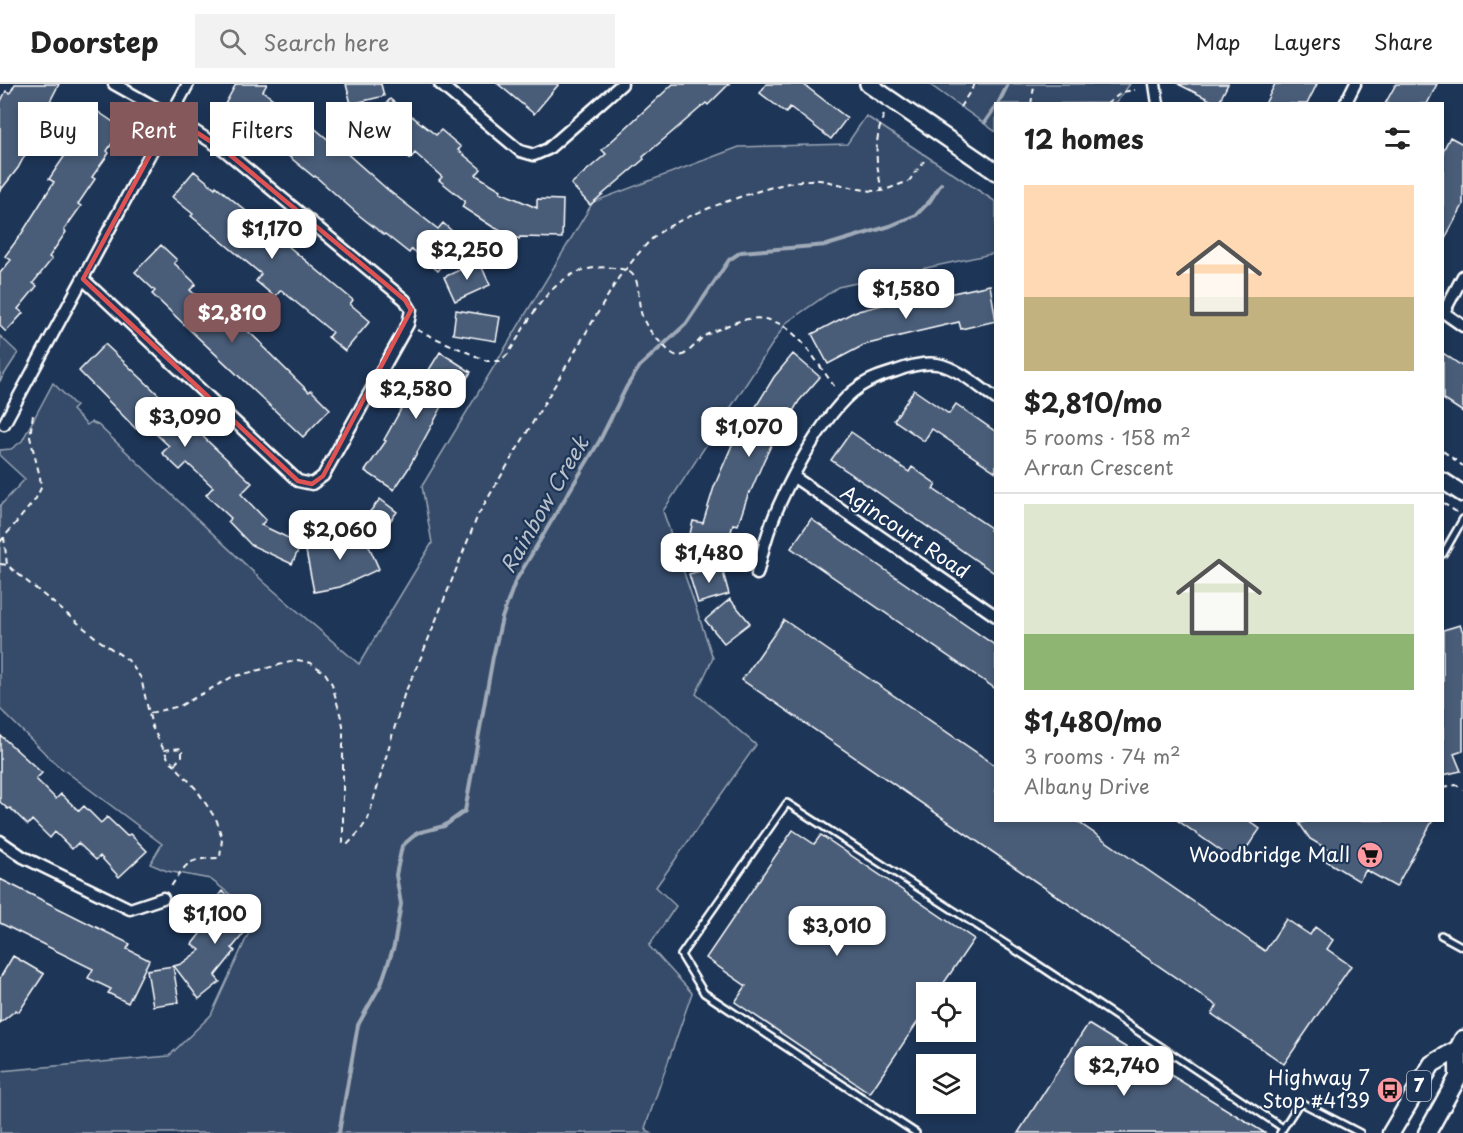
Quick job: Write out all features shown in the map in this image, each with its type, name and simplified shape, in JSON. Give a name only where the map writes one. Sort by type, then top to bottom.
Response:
[{"type":"main road","name":"7","points":[[1391,1133],[1432,1064],[1460,1044]]},
{"type":"main road","name":"7","points":[[1427,1133],[1458,1077],[1460,1044]]},
{"type":"street","points":[[114,84],[146,102]]},
{"type":"street","points":[[178,102],[188,84]]},
{"type":"street","points":[[440,84],[520,152],[534,155],[548,149],[622,84]]},
{"type":"street","points":[[868,84],[994,171]]},
{"type":"street","points":[[1155,84],[1158,102]]},
{"type":"street","points":[[1346,102],[1355,84]]},
{"type":"street","points":[[83,279],[298,481],[312,484],[323,476],[408,324],[411,310],[405,300],[224,150],[198,133]]},
{"type":"street","points":[[4,424],[149,156]]},
{"type":"street","points":[[1444,310],[1463,276]]},
{"type":"street","points":[[1444,313],[1463,326]]},
{"type":"street","points":[[757,574],[765,542],[810,446],[835,410],[858,387],[873,378],[929,363],[940,365],[963,376],[994,397]]},
{"type":"street","name":"Agincourt Road","points":[[794,477],[994,615]]},
{"type":"street","points":[[1444,483],[1463,494]]},
{"type":"street","points":[[0,841],[23,857],[130,909],[163,898]]},
{"type":"lane","points":[[1444,552],[1463,518]]},
{"type":"lane","points":[[916,1133],[704,993],[681,955],[787,803],[1040,966],[1282,1131],[1300,1102],[1360,1133]]},
{"type":"lane","points":[[1441,935],[1463,947]]},
{"type":"path","points":[[960,107],[975,84]]},
{"type":"path","points":[[1031,102],[1034,87]]},
{"type":"path","points":[[1110,102],[1122,92],[1135,90]]},
{"type":"path","points":[[882,192],[875,148],[884,115]]},
{"type":"path","points":[[150,714],[180,706],[232,676],[298,660],[311,663],[325,673],[332,684],[341,717],[343,843],[347,845],[368,819],[404,695],[478,515],[619,277],[638,254],[657,234],[675,221],[776,185],[800,180],[819,180],[867,192],[882,192],[909,181],[924,160]]},
{"type":"path","points":[[417,330],[487,361],[500,361],[508,354],[544,298],[561,281],[586,268],[626,270],[636,280],[641,315],[652,334],[670,352],[678,356],[705,336],[734,322],[753,317],[763,318],[783,324],[795,334],[834,386]]},
{"type":"path","points":[[0,542],[35,500],[41,488],[30,437],[33,414]]},
{"type":"path","points":[[1444,452],[1463,466]]},
{"type":"path","points":[[1444,504],[1463,518]]},
{"type":"path","points":[[4,537],[7,565]]},
{"type":"path","points":[[0,564],[7,565],[100,641],[128,660],[141,678],[152,727],[164,750],[174,765],[197,790],[217,821],[222,839],[220,858],[198,858],[189,861],[163,898]]},
{"type":"path","points":[[164,750],[182,747],[182,756],[174,765]]},
{"type":"path","points":[[1444,787],[1456,785],[1463,789]]},
{"type":"highlighted area","points":[[171,116],[224,150],[405,300],[411,310],[323,476],[312,484],[298,481],[83,279]]},
{"type":"shaded area","points":[[929,84],[1130,84],[1117,102],[994,102],[994,131]]},
{"type":"shaded area","points":[[866,116],[994,201],[994,253],[838,287],[786,323],[663,511],[713,658],[696,694],[756,745],[656,887],[676,906],[649,946],[692,993],[645,1128],[651,1133],[0,1133],[0,1071],[169,1056],[211,1015],[257,915],[210,879],[167,871],[150,864],[162,844],[56,764],[0,709],[0,506],[25,479],[0,456],[0,450],[11,449],[22,441],[53,383],[76,406],[72,410],[87,425],[91,422],[98,425],[265,583],[359,664],[432,543],[422,486],[593,202],[739,147],[847,144]]},
{"type":"shaded area","points":[[0,336],[18,353],[0,381]]},
{"type":"building","points":[[15,84],[59,84],[50,102],[18,102],[18,156],[24,156],[0,191],[0,103],[6,91],[10,93]]},
{"type":"building","points":[[236,84],[267,84],[263,91],[277,102],[226,102]]},
{"type":"building","points":[[346,84],[381,84],[384,96],[350,102]]},
{"type":"building","points":[[498,84],[559,84],[534,114]]},
{"type":"building","points":[[673,84],[729,84],[708,105],[706,103],[590,205],[571,184],[606,154],[602,150]]},
{"type":"building","points":[[766,84],[803,84],[847,118],[831,139],[790,107],[786,113],[760,93]]},
{"type":"building","points":[[1178,84],[1228,84],[1219,102],[1214,102]]},
{"type":"building","points":[[1275,84],[1317,84],[1308,102],[1266,102]]},
{"type":"building","points":[[1396,84],[1437,84],[1428,102],[1386,102]]},
{"type":"building","points":[[98,112],[110,120],[110,146],[107,151],[109,153],[92,177],[95,179],[78,204],[81,206],[49,257],[52,259],[33,283],[37,286],[18,309],[23,313],[6,332],[0,326],[0,273],[11,260],[5,256],[54,182],[49,179],[65,156],[98,156]]},
{"type":"building","points":[[412,116],[436,135],[441,130],[461,147],[458,150],[481,169],[476,175],[501,190],[500,192],[537,208],[537,199],[563,200],[562,238],[520,237],[519,239],[493,227],[462,207],[465,201],[439,180],[442,177],[415,153],[410,159],[407,156],[412,156]]},
{"type":"building","points":[[314,128],[326,138],[326,156],[350,156],[388,190],[438,229],[443,223],[463,241],[438,271],[412,249],[409,253],[384,235],[288,156],[314,156]]},
{"type":"building","points":[[1450,137],[1463,144],[1463,205],[1444,240],[1444,149]]},
{"type":"building","points":[[194,171],[215,188],[216,186],[353,300],[350,304],[370,321],[345,351],[328,337],[332,332],[281,290],[275,297],[256,281],[261,274],[191,216],[193,214],[172,197]]},
{"type":"building","points":[[161,245],[177,260],[174,263],[196,284],[190,290],[216,315],[223,308],[309,392],[311,390],[330,409],[303,437],[152,294],[155,291],[135,272]]},
{"type":"building","points":[[479,261],[490,285],[455,301],[444,277]]},
{"type":"building","points":[[990,285],[994,321],[961,329],[959,322],[864,345],[828,364],[812,334],[854,312],[947,289],[948,294]]},
{"type":"building","points":[[456,310],[500,317],[496,341],[453,334]]},
{"type":"building","points":[[105,344],[252,483],[241,494],[266,520],[261,525],[301,544],[292,564],[251,545],[228,521],[231,518],[206,495],[213,487],[187,463],[180,470],[162,453],[169,446],[143,422],[136,429],[79,371]]},
{"type":"building","points":[[440,352],[471,372],[457,394],[451,390],[394,490],[365,471],[386,441],[384,440],[415,384],[419,386]]},
{"type":"building","points":[[793,354],[820,377],[799,401],[783,429],[780,427],[749,492],[738,525],[733,524],[724,560],[686,551],[693,521],[703,523],[714,487],[732,445],[728,443],[741,414],[749,418],[774,377]]},
{"type":"building","points":[[1444,354],[1463,367],[1463,412],[1444,400]]},
{"type":"building","points":[[914,390],[949,414],[956,404],[994,431],[994,471],[932,429],[924,441],[894,420]]},
{"type":"building","points":[[851,432],[909,472],[912,467],[936,484],[933,489],[991,528],[990,530],[994,533],[994,573],[831,460]]},
{"type":"building","points":[[380,499],[397,512],[381,533],[364,519]]},
{"type":"building","points":[[811,519],[994,645],[994,688],[791,548]]},
{"type":"building","points":[[360,526],[379,569],[340,587],[314,592],[305,546],[326,542]]},
{"type":"building","points":[[721,565],[729,594],[698,603],[689,574]]},
{"type":"building","points":[[730,599],[750,623],[724,643],[705,620]]},
{"type":"building","points":[[784,620],[994,765],[994,822],[1078,822],[1265,951],[1286,919],[1310,935],[1315,927],[1333,940],[1327,949],[1351,966],[1284,1064],[1212,1014],[1217,1006],[742,680]]},
{"type":"building","points":[[1460,625],[1463,632],[1463,751],[1454,754],[1461,771],[1444,775],[1444,630]]},
{"type":"building","points":[[0,735],[42,773],[36,779],[56,799],[61,794],[79,811],[84,806],[101,823],[107,817],[127,836],[130,834],[147,851],[119,877],[100,856],[96,860],[78,843],[72,849],[55,832],[50,838],[32,820],[28,825],[0,802]]},
{"type":"building","points":[[1180,822],[1251,822],[1260,829],[1237,862]]},
{"type":"building","name":"Woodbridge Mall","points":[[1432,822],[1396,887],[1366,870],[1359,881],[1323,859],[1329,850],[1310,839],[1299,823]]},
{"type":"building","points":[[793,830],[814,844],[821,835],[974,939],[945,982],[916,982],[916,1024],[870,1093],[735,1002],[746,986],[706,958]]},
{"type":"building","points":[[0,879],[130,944],[127,949],[149,960],[128,1003],[108,993],[111,989],[88,978],[93,969],[0,923]]},
{"type":"building","points":[[222,891],[254,916],[242,930],[245,932],[232,948],[235,951],[215,976],[220,982],[199,999],[174,966],[181,964],[200,950],[192,944],[207,925],[203,921],[215,906],[212,904]]},
{"type":"building","points":[[13,956],[44,974],[19,1012],[16,1010],[0,1023],[0,978]]},
{"type":"building","points":[[173,966],[179,1002],[153,1006],[147,970]]},
{"type":"building","points":[[1088,1024],[1265,1133],[1018,1133]]},
{"type":"waterway","name":"Rainbow Creek","points":[[999,102],[1008,84]]},
{"type":"waterway","name":"Rainbow Creek","points":[[985,122],[994,109]]},
{"type":"waterway","name":"Rainbow Creek","points":[[339,1133],[358,1025],[381,984],[394,946],[401,904],[396,875],[402,846],[417,833],[444,826],[465,811],[493,657],[502,618],[515,582],[600,440],[627,386],[640,366],[686,324],[729,260],[741,252],[827,245],[890,226],[916,215],[930,201],[941,184]]},
{"type":"place","name":"Woodbridge Mall","points":[[1370,855]]},
{"type":"place","name":"Highway 7 Stop #4139","points":[[1390,1090]]}]
